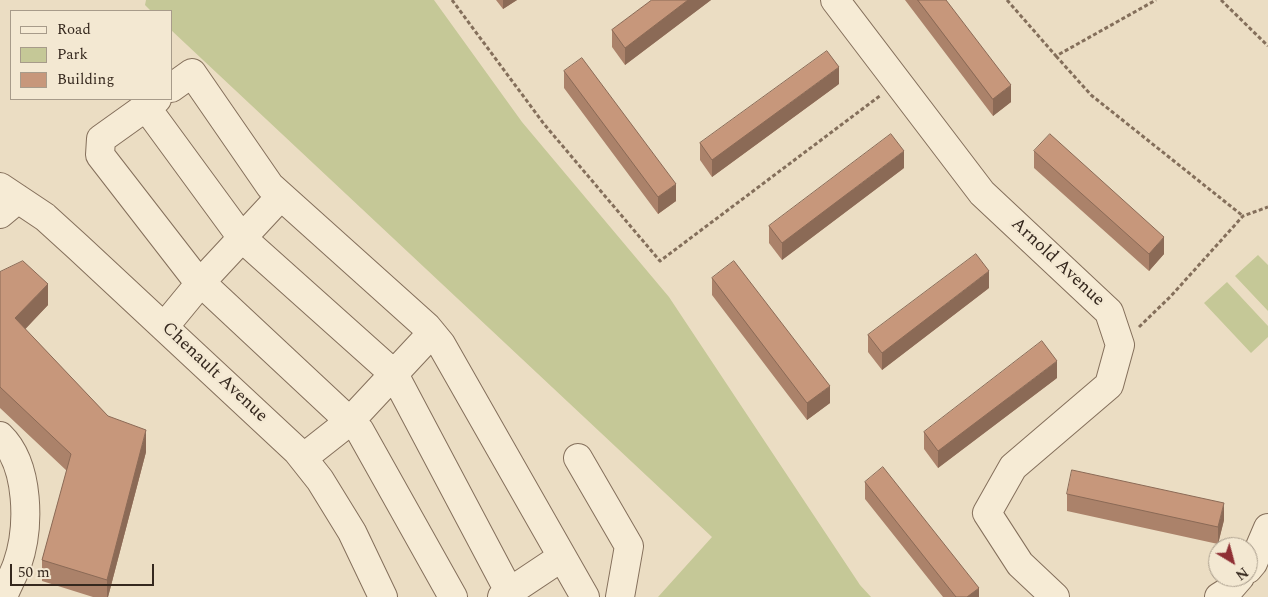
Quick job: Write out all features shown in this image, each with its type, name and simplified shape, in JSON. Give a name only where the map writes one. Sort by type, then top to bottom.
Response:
[{"type":"street","name":"Arnold Avenue","points":[[835,0],[982,193],[1109,312],[1120,345]]},
{"type":"street","points":[[172,87],[192,73],[270,186],[442,344],[585,597]]},
{"type":"street","points":[[453,597],[360,431],[193,275],[100,156],[101,140],[152,103],[242,238],[394,374],[508,595],[562,556]]},
{"type":"street","points":[[164,327],[201,282],[281,196]]},
{"type":"street","name":"Chenault Avenue","points":[[6,200],[45,217],[297,451],[320,480],[352,532],[383,597]]},
{"type":"street","points":[[303,458],[350,421],[432,333]]},
{"type":"street","points":[[1055,597],[1020,564],[987,513],[1013,467],[1109,385],[1120,345]]},
{"type":"street","points":[[0,436],[6,441],[17,461],[24,490],[25,524],[17,564],[3,597]]},
{"type":"street","points":[[578,458],[629,546],[620,597]]},
{"type":"street","points":[[1258,551],[1268,528]]},
{"type":"street","points":[[1219,597],[1231,587]]},
{"type":"path","points":[[452,0],[544,124],[660,261],[898,83]]},
{"type":"path","points":[[1007,0],[1091,95],[1243,216]]},
{"type":"path","points":[[1056,56],[1156,0]]},
{"type":"path","points":[[1222,0],[1268,46]]},
{"type":"path","points":[[1120,345],[1171,296],[1243,216],[1268,207]]},
{"type":"green space","points":[[146,0],[434,0],[522,122],[669,297],[860,585],[871,597],[658,597],[712,537],[172,31],[172,10],[150,10],[145,5]]},
{"type":"green space","points":[[1258,255],[1268,265],[1268,311],[1235,276]]},
{"type":"green space","points":[[1227,282],[1268,326],[1268,337],[1251,353],[1204,303]]},
{"type":"building","points":[[652,0],[688,0],[625,48],[612,30]]},
{"type":"building","points":[[918,0],[946,0],[1011,85],[993,99]]},
{"type":"building","points":[[827,51],[839,67],[712,160],[700,143]]},
{"type":"building","points":[[582,58],[676,184],[658,197],[564,71]]},
{"type":"building","points":[[891,134],[904,151],[782,243],[769,226]]},
{"type":"building","points":[[1050,134],[1164,237],[1149,254],[1034,151]]},
{"type":"building","points":[[976,254],[989,271],[882,353],[868,335]]},
{"type":"building","points":[[23,261],[48,284],[15,318],[108,416],[146,430],[107,580],[42,560],[71,454],[0,387],[0,272]]},
{"type":"building","points":[[734,261],[830,386],[807,403],[712,278]]},
{"type":"building","points":[[1042,341],[1057,361],[938,451],[924,432]]},
{"type":"building","points":[[883,467],[979,588],[967,597],[956,597],[865,482]]},
{"type":"building","points":[[1072,470],[1224,503],[1218,527],[1067,494]]}]
